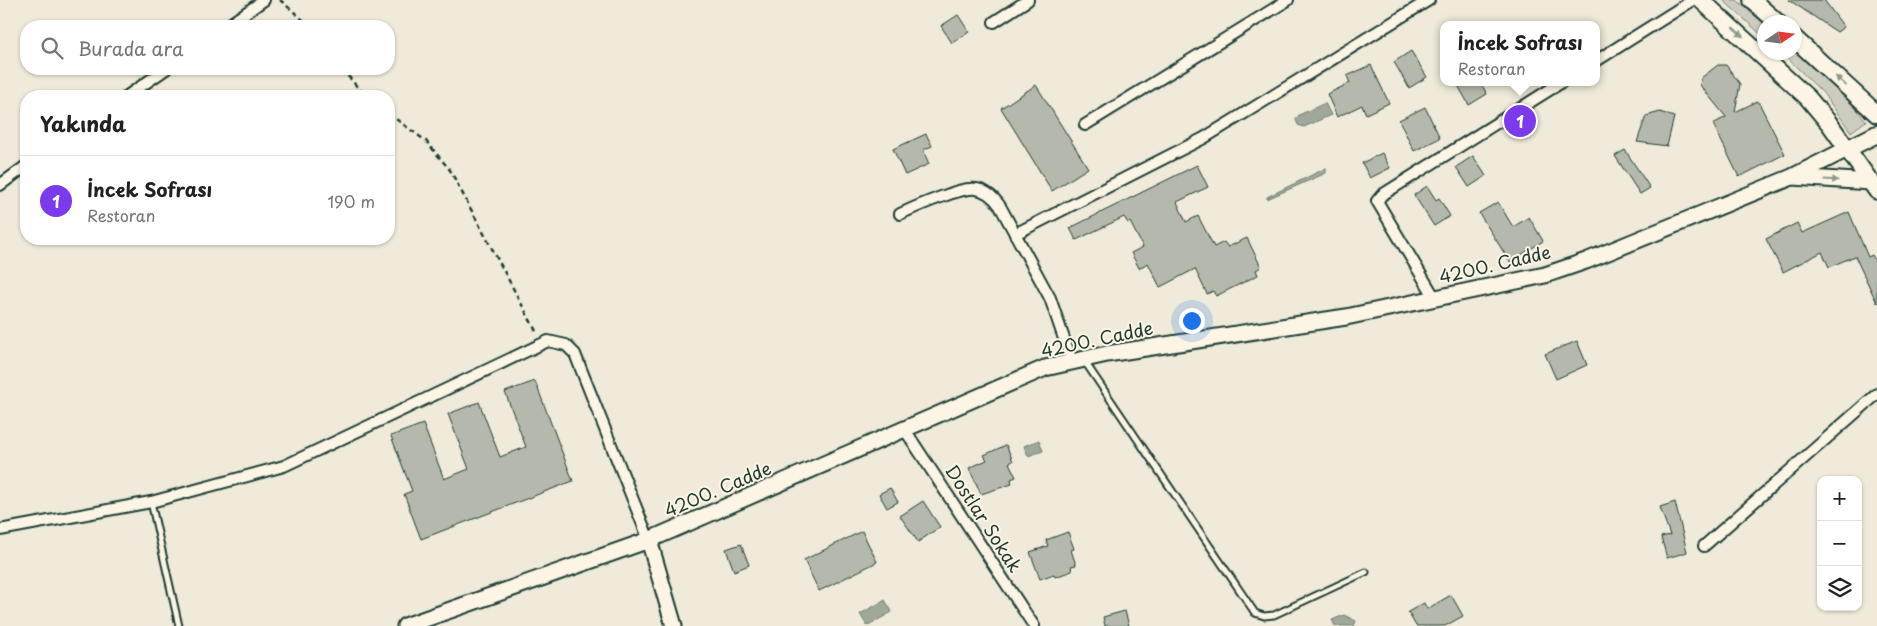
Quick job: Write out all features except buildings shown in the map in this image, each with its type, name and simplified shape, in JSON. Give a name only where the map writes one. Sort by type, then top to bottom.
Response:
[{"type":"main road","points":[[1701,0],[1796,85],[1819,111],[1875,185]]},
{"type":"main road","points":[[1752,0],[1769,15]]},
{"type":"main road","points":[[1802,45],[1877,114]]},
{"type":"main road","points":[[1847,149],[1877,134]]},
{"type":"main road","name":"4200. Cadde","points":[[405,626],[649,540],[1045,368],[1346,316],[1545,275],[1586,261],[1792,177],[1847,149]]},
{"type":"main road","points":[[1792,177],[1875,185]]},
{"type":"main road","points":[[649,540],[674,626]]},
{"type":"street","points":[[236,20],[264,0]]},
{"type":"street","points":[[994,22],[1028,0]]},
{"type":"street","points":[[1085,125],[1288,0]]},
{"type":"street","points":[[1015,234],[1204,138],[1429,0]]},
{"type":"street","points":[[1600,58],[1693,0]]},
{"type":"street","points":[[136,90],[157,75]]},
{"type":"street","points":[[1435,298],[1377,201],[1382,195],[1556,86]]},
{"type":"street","points":[[0,185],[20,170]]},
{"type":"street","points":[[900,214],[964,188],[976,188],[996,200],[1050,298],[1078,361]]},
{"type":"street","points":[[0,530],[151,502],[284,466],[542,342],[560,343],[575,354],[649,540]]},
{"type":"street","points":[[1704,546],[1877,394]]},
{"type":"street","name":"Dostlar Sokak","points":[[905,430],[1034,626]]},
{"type":"lane","points":[[1078,361],[1255,613],[1264,616],[1274,615],[1366,572]]},
{"type":"lane","points":[[151,502],[179,626]]},
{"type":"path","points":[[280,0],[303,20]]},
{"type":"path","points":[[347,75],[360,90]]},
{"type":"path","points":[[395,118],[426,141],[450,170],[542,342]]},
{"type":"shaded area","points":[[1723,0],[1737,0],[1757,18],[1757,31]]},
{"type":"shaded area","points":[[1802,57],[1850,101],[1866,121],[1851,132],[1823,93],[1789,60],[1802,60]]},
{"type":"shaded area","points":[[1325,103],[1331,115],[1304,127],[1298,125],[1296,120],[1299,115]]},
{"type":"shaded area","points":[[1326,168],[1326,173],[1267,199],[1267,197]]},
{"type":"shaded area","points":[[1039,440],[1043,451],[1028,456],[1024,446]]},
{"type":"shaded area","points":[[885,600],[892,612],[867,626],[860,614]]},
{"type":"shaded area","points":[[1344,615],[1356,621],[1354,626],[1335,626],[1332,620]]},
{"type":"place","name":"İncek Sofrası","points":[[1520,121]]}]
